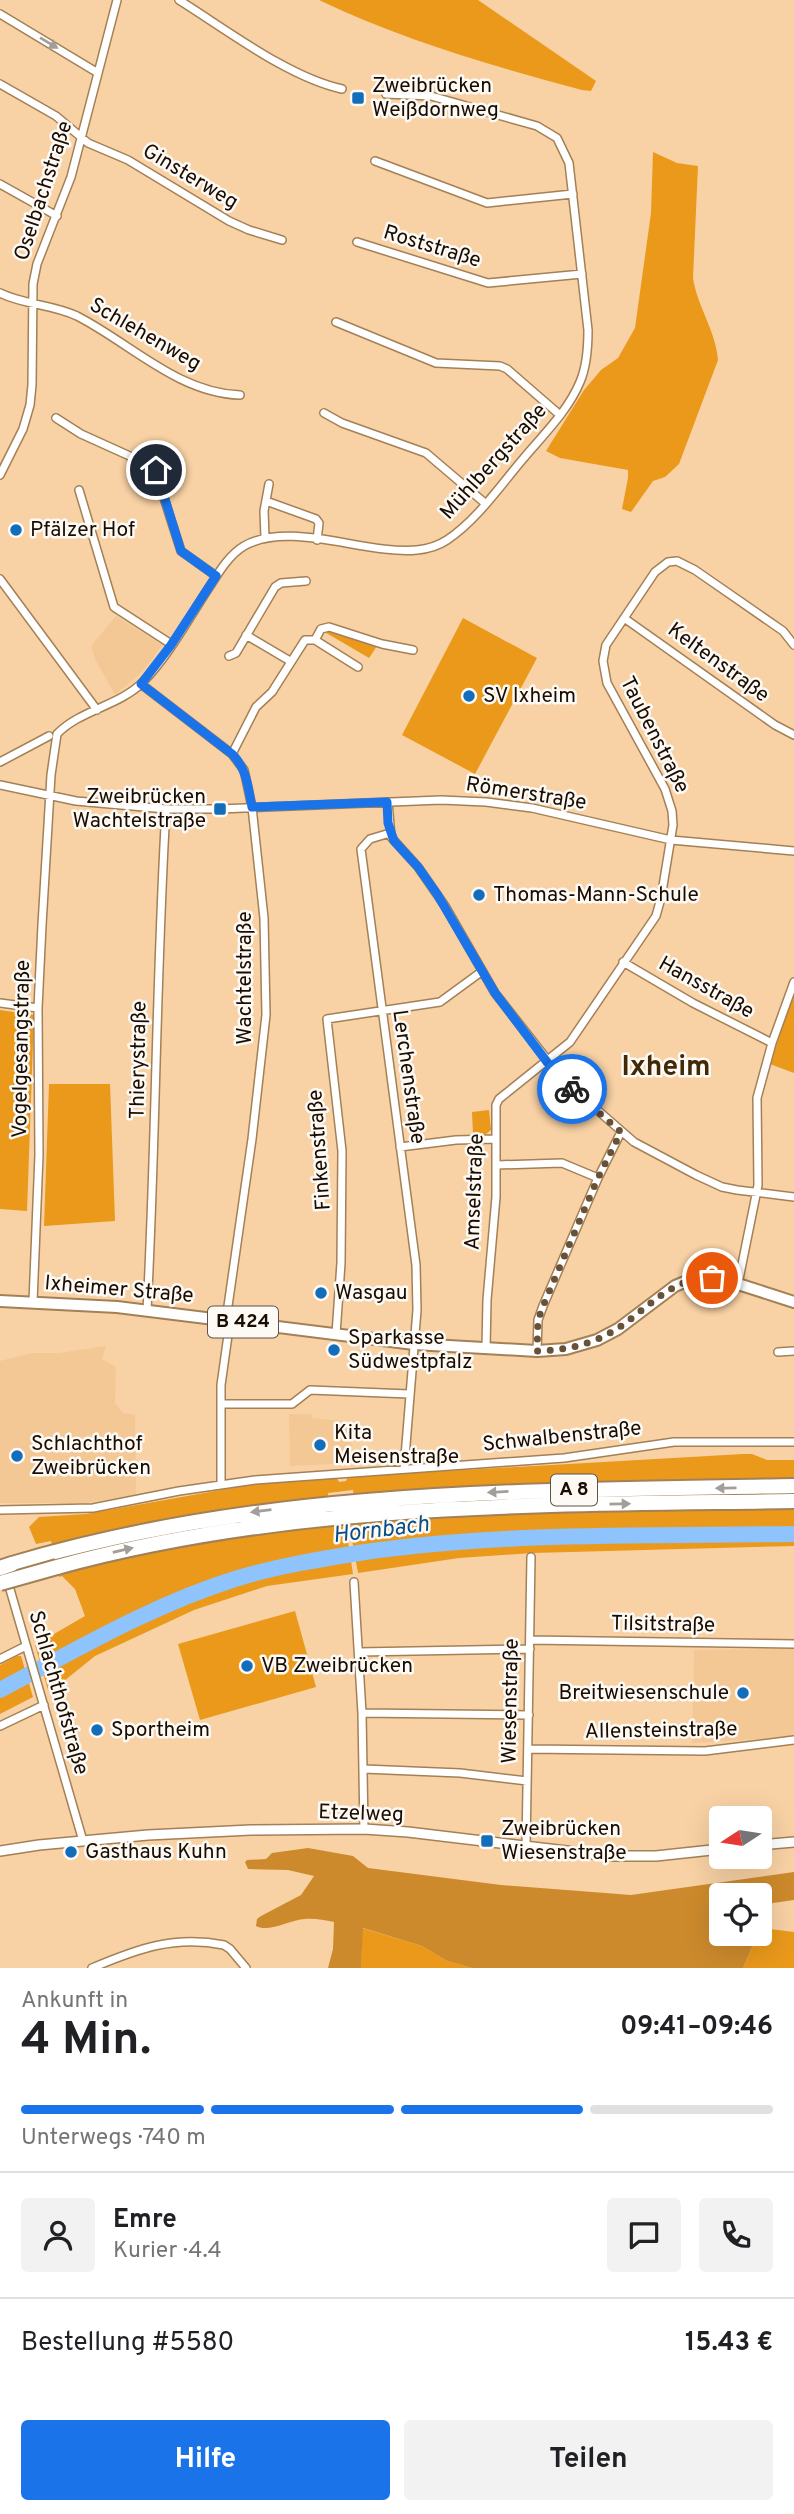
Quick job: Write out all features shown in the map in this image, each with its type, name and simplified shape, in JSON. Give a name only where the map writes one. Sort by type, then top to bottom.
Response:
[{"type":"highway","name":"A 8","points":[[3,1563],[55,1559],[329,1510],[512,1491],[794,1486]]},
{"type":"highway","name":"A 8","points":[[355,1507],[794,1501]]},
{"type":"highway","name":"A 8","points":[[0,1583],[55,1559]]},
{"type":"main road","name":"B 424","points":[[486,1348],[537,1351],[566,1349],[597,1340],[618,1329],[675,1286],[694,1278],[712,1278],[738,1284],[794,1302]]},
{"type":"main road","name":"Ixheimer Straße","points":[[0,1301],[147,1310],[336,1335],[486,1348]]},
{"type":"street","name":"Oselbachstraße","points":[[0,475],[18,439],[30,405],[37,264],[57,216],[81,138],[117,0]]},
{"type":"street","points":[[179,0],[298,74],[320,84],[342,89]]},
{"type":"street","points":[[0,14],[98,73]]},
{"type":"street","name":"Ginsterweg","points":[[0,85],[56,116],[81,138],[128,160],[237,226],[282,240]]},
{"type":"street","name":"Mühlbergstraße","points":[[265,537],[288,536],[406,550],[436,545],[457,533],[486,504],[560,415],[576,392],[586,362],[587,330],[569,163],[557,138],[528,124],[431,96],[386,94]]},
{"type":"street","points":[[375,161],[487,203],[573,194]]},
{"type":"street","points":[[0,184],[57,216]]},
{"type":"street","name":"Roststraße","points":[[357,242],[488,283],[582,274]]},
{"type":"street","name":"Schlehenweg","points":[[0,293],[47,305],[76,316],[180,379],[206,389],[240,395]]},
{"type":"street","points":[[336,323],[436,363],[500,366],[507,369],[560,415]]},
{"type":"street","points":[[324,414],[426,453],[486,504]]},
{"type":"street","points":[[56,418],[81,434],[154,467],[181,551],[216,576]]},
{"type":"street","points":[[50,796],[57,734],[67,726],[121,699],[141,684],[229,559],[243,547],[265,537],[264,511],[269,484]]},
{"type":"street","points":[[79,490],[114,607],[171,645]]},
{"type":"street","points":[[266,501],[316,519],[319,523],[317,540]]},
{"type":"street","name":"Taubenstraße","points":[[547,1062],[570,1042],[660,907],[671,840],[673,818],[668,798],[616,700],[604,670],[606,645],[655,572],[668,562],[677,561],[695,570],[783,631],[794,645]]},
{"type":"street","points":[[0,579],[97,710]]},
{"type":"street","points":[[229,656],[236,653],[275,587],[281,583],[306,581]]},
{"type":"street","name":"Keltenstraße","points":[[624,618],[775,725],[794,735]]},
{"type":"street","points":[[314,640],[321,629],[330,627],[382,644],[414,650]]},
{"type":"street","points":[[246,635],[290,662]]},
{"type":"street","points":[[232,754],[256,707],[272,692],[305,640],[314,640],[358,667]]},
{"type":"street","name":"Wachtelstraße","points":[[141,684],[232,754],[244,770],[252,807],[264,918],[266,1015],[223,1365],[220,1404],[221,1484]]},
{"type":"street","points":[[0,762],[49,736]]},
{"type":"street","name":"Römerstraße","points":[[0,785],[105,805],[166,809],[441,800],[486,802],[531,808],[671,840],[794,851]]},
{"type":"street","name":"Vogelgesangstraße","points":[[33,1302],[39,1155],[38,1008],[50,796]]},
{"type":"street","points":[[387,802],[390,833],[398,847],[418,867],[445,906],[481,972],[547,1062],[580,1097],[648,1151],[710,1182],[756,1193],[794,1197]]},
{"type":"street","name":"Thierystraße","points":[[147,1310],[154,1172],[158,962],[166,809]]},
{"type":"street","name":"Lerchenstraße","points":[[390,833],[370,839],[360,849],[418,1290],[404,1469]]},
{"type":"street","name":"Hansstraße","points":[[623,962],[693,1003],[772,1043]]},
{"type":"street","points":[[382,1010],[440,1002],[481,972]]},
{"type":"street","points":[[738,1284],[756,1193],[757,1098],[772,1043],[794,982]]},
{"type":"street","points":[[0,1003],[38,1008]]},
{"type":"street","name":"Finkenstraße","points":[[336,1335],[341,1262],[342,1152],[326,1023],[327,1019],[334,1016],[382,1010]]},
{"type":"street","name":"Amselstraße","points":[[486,1348],[487,1300],[496,1208],[495,1113],[499,1100],[547,1062]]},
{"type":"street","points":[[537,1351],[538,1320],[543,1306],[598,1178],[621,1132]]},
{"type":"street","points":[[400,1147],[456,1140],[495,1139]]},
{"type":"street","points":[[496,1165],[562,1163],[598,1178]]},
{"type":"street","points":[[778,1352],[794,1351]]},
{"type":"street","points":[[220,1404],[292,1404],[310,1390],[409,1394]]},
{"type":"street","name":"Schwalbenstraße","points":[[0,1510],[93,1508],[221,1484],[564,1458],[674,1442],[794,1442]]},
{"type":"street","name":"Wiesenstraße","points":[[526,1846],[531,1557]]},
{"type":"street","name":"Schlachthofstraße","points":[[3,1563],[83,1840]]},
{"type":"street","points":[[354,1583],[362,1713],[364,1829]]},
{"type":"street","name":"Tilsitstraße","points":[[530,1640],[794,1644]]},
{"type":"street","points":[[0,1660],[27,1649]]},
{"type":"street","points":[[359,1652],[530,1649]]},
{"type":"street","points":[[0,1726],[44,1705]]},
{"type":"street","points":[[362,1713],[529,1715]]},
{"type":"street","name":"Allensteinstraße","points":[[528,1749],[694,1751],[794,1740]]},
{"type":"street","points":[[364,1769],[467,1774],[527,1781]]},
{"type":"street","name":"Etzelweg","points":[[0,1852],[83,1840],[238,1831],[364,1829],[622,1857],[709,1850]]},
{"type":"street","points":[[772,1844],[794,1842]]},
{"type":"street","points":[[92,1968],[149,1946],[173,1943],[224,1945],[246,1968]]},
{"type":"shaded area","points":[[319,0],[478,0],[596,81],[591,91],[582,90],[515,71],[415,40]]},
{"type":"shaded area","points":[[653,152],[677,163],[698,166],[693,278],[698,299],[714,339],[718,360],[679,464],[665,477],[653,481],[631,512],[622,509],[628,470],[560,458],[546,451],[584,390],[601,370],[618,358],[635,328],[651,213]]},
{"type":"shaded area","points":[[116,616],[162,645],[143,671],[115,695],[95,659],[91,646]]},
{"type":"shaded area","name":"SV Ixheim","points":[[463,618],[537,658],[475,774],[402,735]]},
{"type":"shaded area","points":[[324,629],[377,646],[369,658],[323,631]]},
{"type":"shaded area","points":[[794,993],[794,1073],[770,1064]]},
{"type":"shaded area","points":[[0,1010],[34,1015],[27,1211],[0,1209]]},
{"type":"shaded area","points":[[49,1084],[110,1084],[115,1221],[44,1226]]},
{"type":"shaded area","points":[[489,1110],[491,1130],[486,1134],[473,1134],[472,1112]]},
{"type":"shaded area","name":"Schlachthof Zweibrücken","points":[[106,1346],[102,1359],[116,1367],[115,1403],[123,1413],[135,1415],[136,1496],[83,1503],[0,1503],[0,1361],[32,1353],[59,1353]]},
{"type":"shaded area","name":"Kita Meisenstraße","points":[[289,1414],[312,1414],[312,1418],[351,1422],[352,1463],[290,1466]]},
{"type":"shaded area","points":[[752,1454],[767,1460],[794,1460],[794,1546],[533,1553],[459,1558],[358,1573],[352,1540],[348,1541],[353,1574],[267,1586],[194,1610],[95,1656],[48,1690],[35,1645],[85,1616],[75,1589],[62,1576],[59,1577],[51,1541],[36,1544],[29,1527],[39,1517],[86,1514],[249,1485],[337,1478],[339,1482],[346,1481],[348,1477]],"holes":[[[353,1490],[357,1525],[331,1527],[328,1493]]]},
{"type":"shaded area","name":"VB Zweibrücken","points":[[295,1611],[316,1687],[200,1720],[178,1644]]},
{"type":"shaded area","name":"Breitwiesenschule","points":[[794,1649],[794,1737],[692,1743],[694,1650]]},
{"type":"shaded area","points":[[21,1656],[33,1697],[0,1714],[0,1665]]},
{"type":"shaded area","points":[[308,1848],[353,1856],[368,1868],[501,1885],[631,1895],[709,1884],[709,1946],[753,1946],[743,1968],[472,1968],[447,1961],[422,1946],[363,1928],[361,1968],[328,1968],[333,1949],[334,1922],[308,1919],[267,1928],[256,1926],[257,1919],[261,1916],[301,1895],[314,1876],[288,1870],[248,1869],[245,1862],[247,1860],[266,1859],[272,1853]]},
{"type":"shaded area","points":[[794,1872],[794,1900],[773,1903],[772,1883],[716,1883]]},
{"type":"shaded area","points":[[362,1928],[422,1946],[447,1961],[472,1968],[361,1968]]},
{"type":"shaded area","points":[[772,1929],[794,1932],[794,1968],[743,1968],[753,1946],[772,1946]]},
{"type":"waterway","name":"Hornbach","points":[[0,1690],[115,1629],[174,1602],[235,1579],[299,1563],[365,1552],[472,1541],[579,1536],[794,1534]]},
{"type":"way so far","points":[[572,1089],[621,1132],[598,1178],[543,1306],[538,1320],[537,1351],[566,1349],[597,1340],[618,1329],[684,1281],[712,1278]]},
{"type":"place","name":"Zweibrücken Weißdornweg","points":[[358,98]]},
{"type":"place","name":"Pfälzer Hof","points":[[16,530]]},
{"type":"place","name":"SV Ixheim","points":[[469,696]]},
{"type":"place","name":"Zweibrücken Wachtelstraße","points":[[220,809]]},
{"type":"place","name":"Thomas-Mann-Schule","points":[[479,895]]},
{"type":"place","name":"Wasgau","points":[[321,1293]]},
{"type":"place","name":"Sparkasse Südwestpfalz","points":[[334,1350]]},
{"type":"place","name":"Kita Meisenstraße","points":[[320,1445]]},
{"type":"place","name":"Schlachthof Zweibrücken","points":[[17,1456]]},
{"type":"place","name":"VB Zweibrücken","points":[[247,1666]]},
{"type":"place","name":"Breitwiesenschule","points":[[743,1693]]},
{"type":"place","name":"Sportheim","points":[[97,1730]]},
{"type":"place","name":"Zweibrücken Wiesenstraße","points":[[487,1841]]},
{"type":"place","name":"Gasthaus Kuhn","points":[[71,1852]]},
{"type":"district","name":"Ixheim","points":[[666,1068]]},
{"type":"route","points":[[156,470],[181,551],[216,576],[171,645],[141,684],[232,754],[241,764],[247,778],[252,807],[387,802],[391,837],[418,867],[445,906],[495,993],[547,1062],[572,1089]]}]
